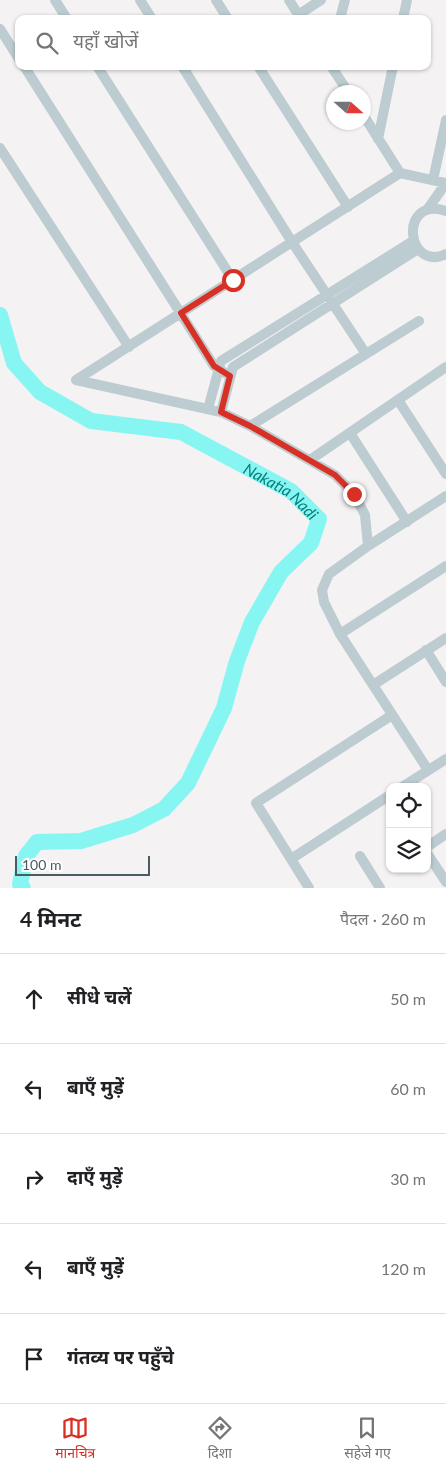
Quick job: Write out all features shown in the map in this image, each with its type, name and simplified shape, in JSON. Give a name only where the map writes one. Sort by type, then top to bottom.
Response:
[{"type":"street","points":[[55,0],[64,15]]},
{"type":"street","points":[[140,0],[149,15]]},
{"type":"street","points":[[216,0],[225,15]]},
{"type":"street","points":[[289,0],[298,15]]},
{"type":"street","points":[[302,15],[322,0]]},
{"type":"street","points":[[341,15],[345,0]]},
{"type":"street","points":[[404,15],[407,0]]},
{"type":"street","points":[[0,29],[15,53]]},
{"type":"street","points":[[27,70],[214,366],[230,376]]},
{"type":"street","points":[[100,70],[233,280]]},
{"type":"street","points":[[184,70],[292,242],[366,354]]},
{"type":"street","points":[[261,70],[348,207]]},
{"type":"street","points":[[334,70],[343,85]]},
{"type":"street","points":[[378,138],[392,70]]},
{"type":"street","points":[[433,180],[446,120]]},
{"type":"street","points":[[371,127],[400,174]]},
{"type":"street","points":[[0,148],[129,347]]},
{"type":"street","points":[[368,546],[365,515],[354,494],[335,475],[310,460],[221,412],[76,380],[400,174],[446,183],[427,210],[419,215],[411,232],[415,245],[425,254],[434,257],[446,254]]},
{"type":"street","points":[[427,210],[446,211]]},
{"type":"street","points":[[208,409],[221,360],[329,299],[415,245]]},
{"type":"street","points":[[221,412],[233,367],[329,299]]},
{"type":"street","points":[[250,426],[419,321]]},
{"type":"street","points":[[310,460],[446,367]]},
{"type":"street","points":[[398,400],[446,474]]},
{"type":"street","points":[[350,433],[406,522]]},
{"type":"street","points":[[428,770],[340,634],[324,602],[322,590],[329,574],[368,546],[446,496]]},
{"type":"street","points":[[340,634],[446,566]]},
{"type":"street","points":[[373,685],[446,638]]},
{"type":"street","points":[[426,650],[446,682]]},
{"type":"street","points":[[309,888],[256,803],[392,715]]},
{"type":"street","points":[[408,783],[446,758]]},
{"type":"street","points":[[291,859],[386,798]]},
{"type":"street","points":[[431,844],[446,834]]},
{"type":"street","points":[[360,856],[380,888]]},
{"type":"street","points":[[431,859],[446,882]]},
{"type":"waterway","name":"Nakatia Nadi","points":[[0,315],[14,363],[40,392],[91,421],[181,432],[291,491],[319,519],[311,543],[281,572],[252,622],[237,661],[224,708],[188,783],[164,809],[133,825],[81,841],[37,842],[26,856],[20,884],[23,888]]},
{"type":"route","points":[[233,280],[181,313],[214,366],[230,376],[221,412],[250,426],[335,475],[354,494]]}]
